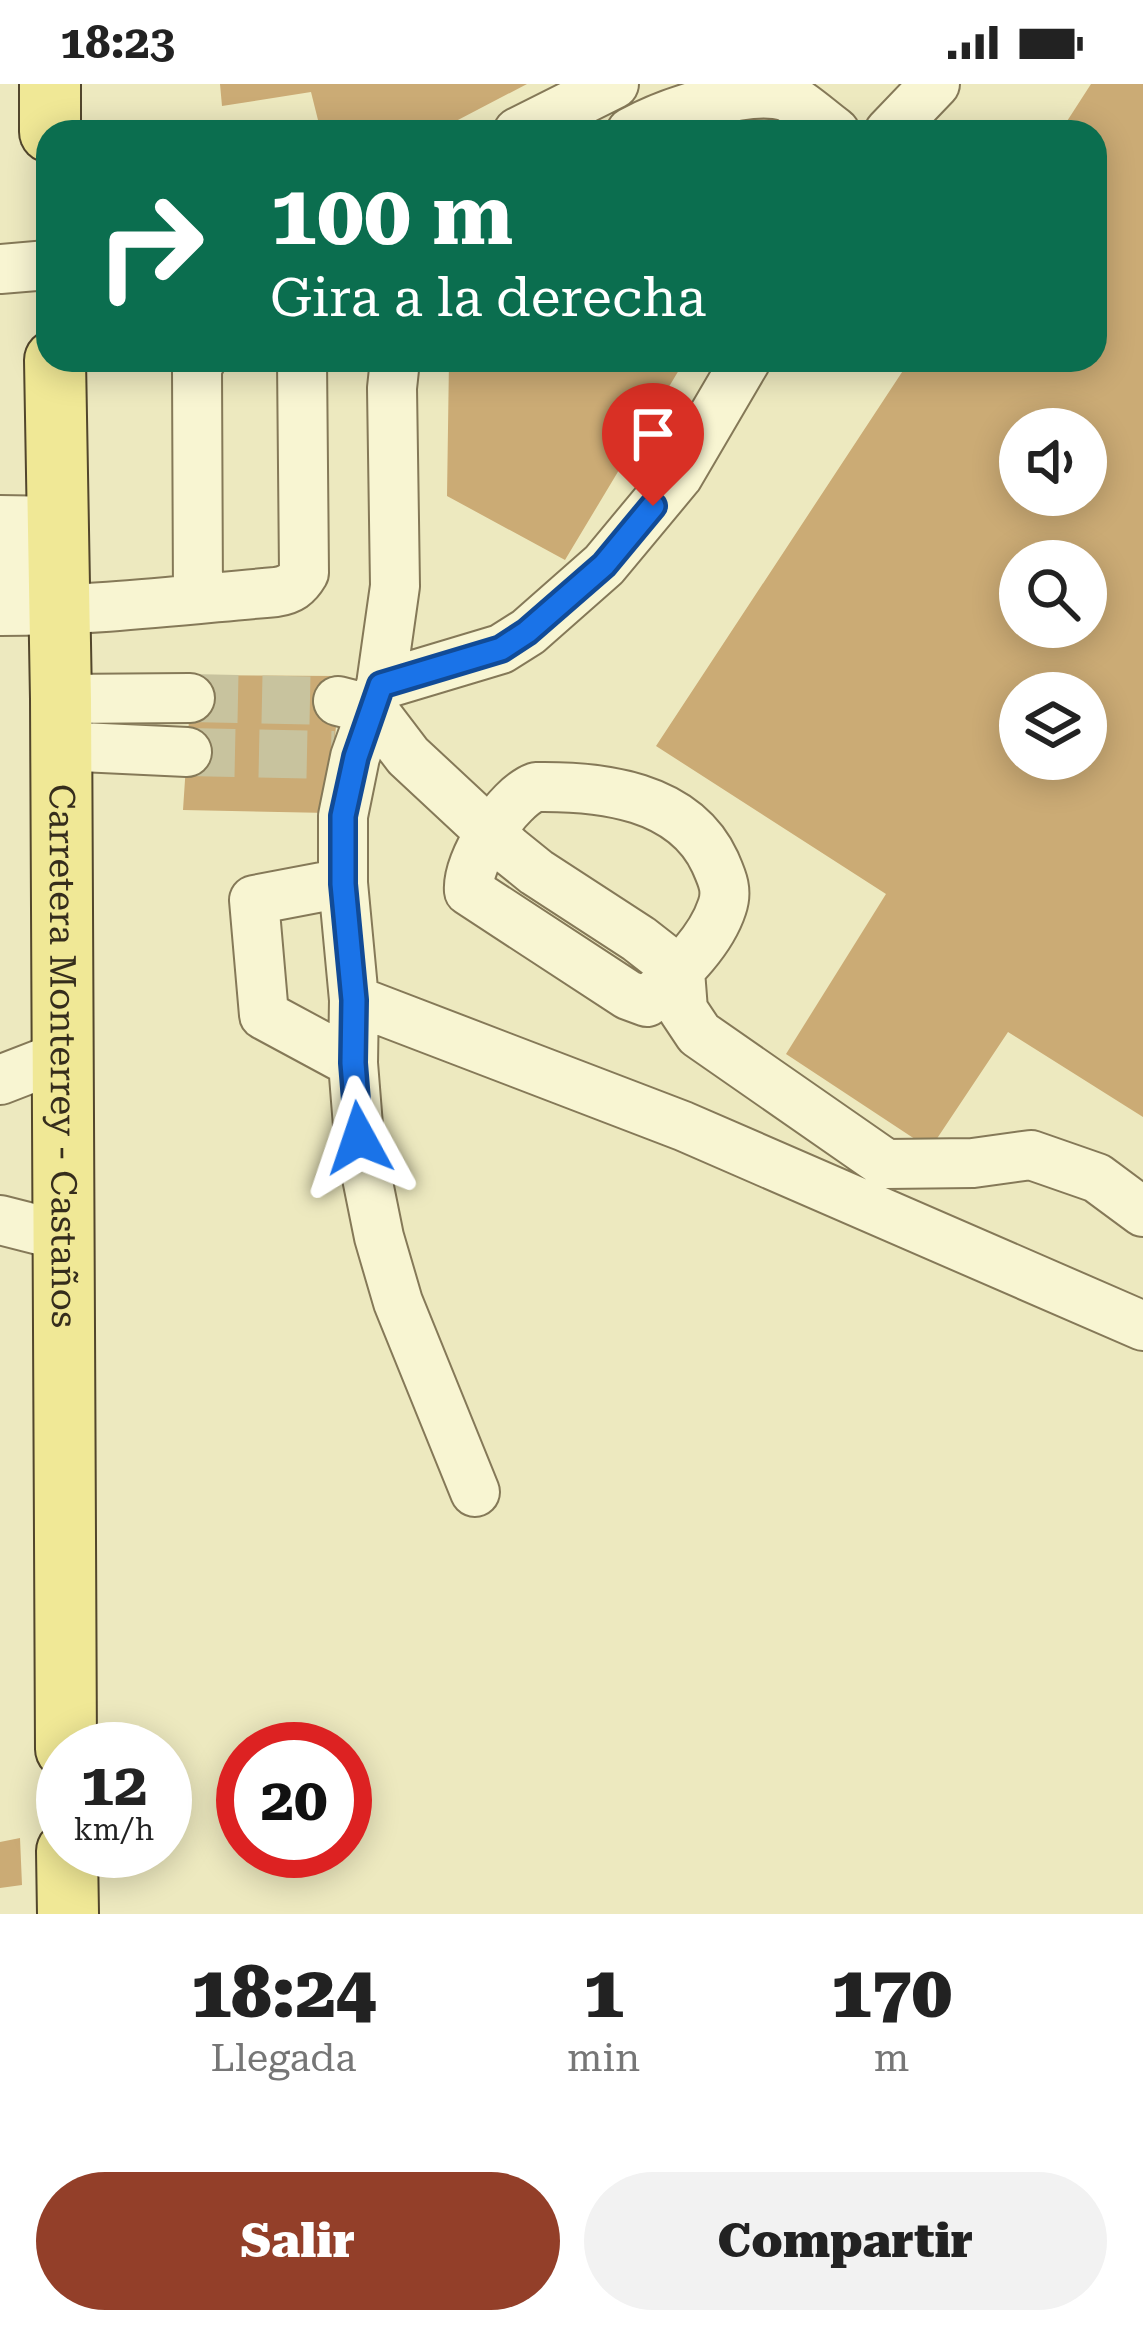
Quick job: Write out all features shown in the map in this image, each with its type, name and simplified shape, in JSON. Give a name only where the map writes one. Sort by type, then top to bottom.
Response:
[{"type":"main road","points":[[50,84],[50,120]]},
{"type":"main road","name":"Carretera Monterrey - Castaños","points":[[56,372],[66,1722]]},
{"type":"main road","points":[[67,1878],[68,1914]]},
{"type":"lane","points":[[542,120],[614,84]]},
{"type":"lane","points":[[900,120],[934,84]]},
{"type":"lane","points":[[661,120],[715,98],[753,90],[784,94],[819,120]]},
{"type":"lane","points":[[0,269],[36,266]]},
{"type":"lane","points":[[197,372],[198,599]]},
{"type":"lane","points":[[0,567],[60,566],[198,599],[288,590],[304,573],[302,372]]},
{"type":"lane","points":[[394,372],[395,586],[345,756],[343,884],[354,1000],[353,1063],[359,1138],[379,1237],[398,1302],[475,1492]]},
{"type":"lane","points":[[364,698],[501,649],[527,632],[604,565],[678,476],[739,372]]},
{"type":"lane","points":[[0,520],[60,566]]},
{"type":"lane","points":[[0,611],[60,566]]},
{"type":"lane","points":[[61,722],[190,698]]},
{"type":"lane","points":[[364,698],[409,756],[491,832]]},
{"type":"lane","points":[[61,722],[187,752]]},
{"type":"lane","points":[[345,756],[409,756]]},
{"type":"lane","points":[[536,787],[573,787],[626,794],[660,808],[696,833],[725,883],[724,903],[716,922],[680,971],[647,1002],[469,891],[468,878],[491,832],[522,792],[536,787]]},
{"type":"lane","points":[[343,884],[254,900],[264,1015],[353,1063]]},
{"type":"lane","points":[[680,971],[683,1010],[699,1034],[886,1164],[973,1163],[1031,1155],[1097,1178],[1143,1212]]},
{"type":"lane","points":[[354,1000],[682,1126],[1143,1326]]},
{"type":"lane","points":[[0,1080],[62,1056]]},
{"type":"lane","points":[[0,1220],[63,1236]]},
{"type":"building","points":[[220,84],[527,84],[458,120],[318,120],[311,92],[222,106]]},
{"type":"building","points":[[1091,84],[1143,84],[1143,1117],[1008,1032],[930,1149],[786,1054],[886,894],[656,746],[902,372],[1107,372],[1107,120],[1068,120]]},
{"type":"building","points":[[449,372],[678,372],[565,560],[447,496]]},
{"type":"building","points":[[192,675],[340,676],[329,813],[183,810]]},
{"type":"building","points":[[20,1838],[22,1885],[0,1888],[0,1842]]},
{"type":"tunnel","points":[[190,698],[338,701]]},
{"type":"tunnel","points":[[187,752],[334,755]]},
{"type":"route","points":[[359,1138],[343,816],[356,757],[381,685],[501,649],[527,632],[604,565],[653,506]]}]
